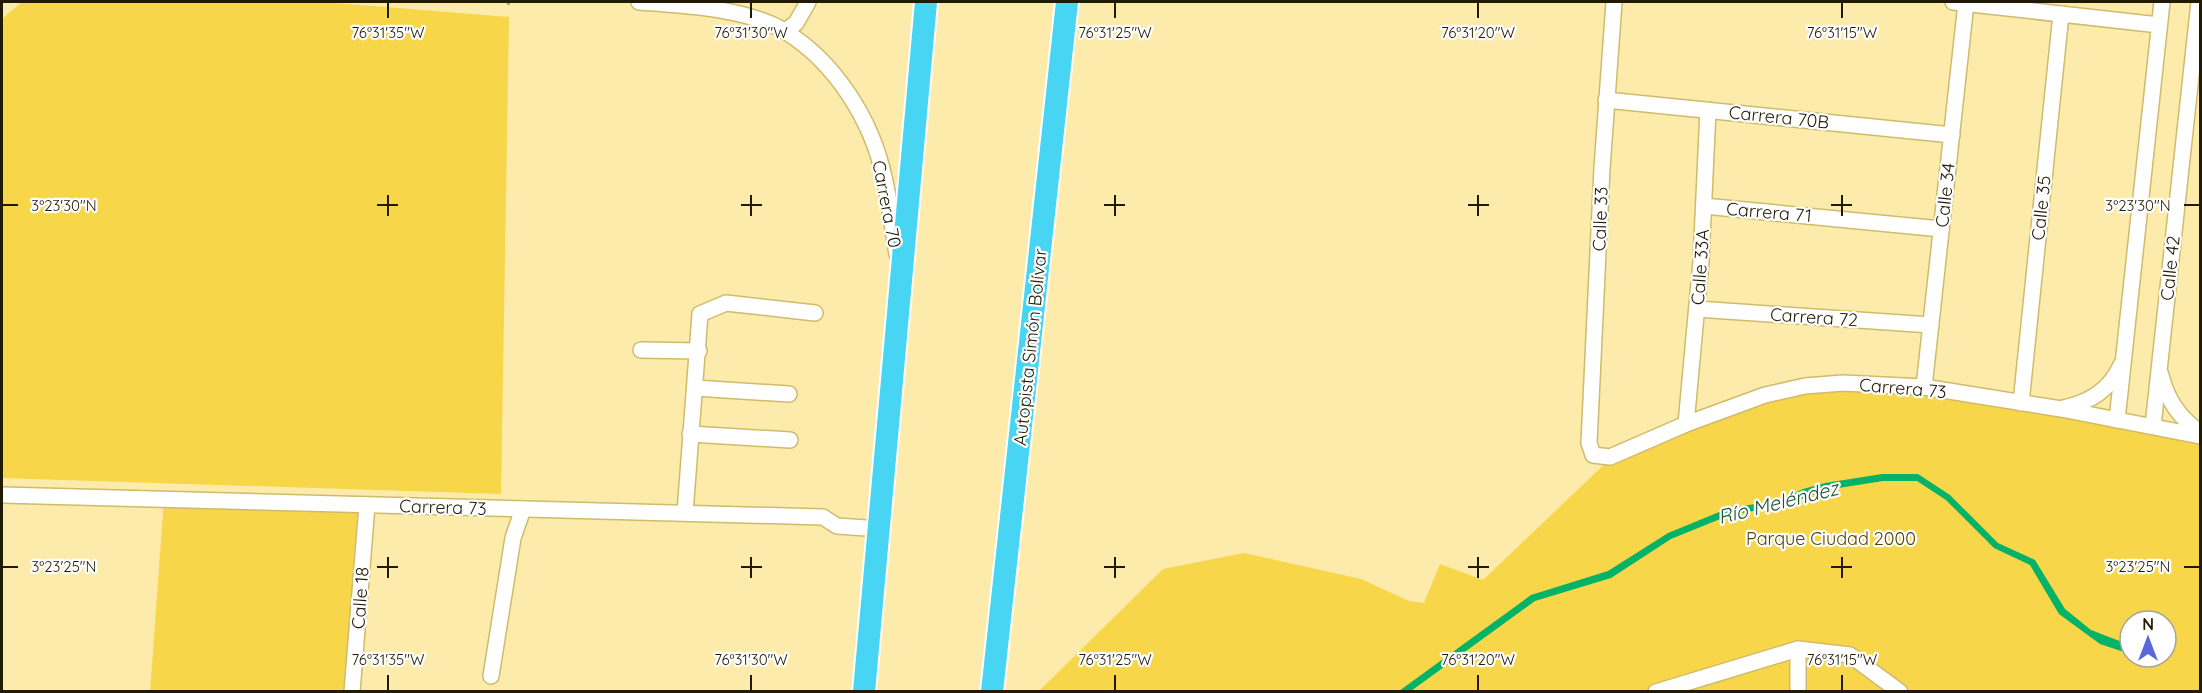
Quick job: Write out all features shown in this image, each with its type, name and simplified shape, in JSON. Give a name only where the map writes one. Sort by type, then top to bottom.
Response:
[{"type":"highway","points":[[864,692],[881,529],[900,271],[926,2]]},
{"type":"highway","name":"Autopista Simón Bolívar","points":[[992,692],[1067,2]]},
{"type":"street","name":"Carrera 70","points":[[639,2],[698,6],[730,13],[785,31],[822,62],[838,80],[863,120],[884,177],[900,271]]},
{"type":"street","points":[[785,31],[796,23],[808,2]]},
{"type":"street","name":"Calle 33","points":[[1614,2],[1606,100],[1589,437],[1589,447],[1593,454],[1601,458],[1614,455]]},
{"type":"street","points":[[1960,2],[2159,25]]},
{"type":"street","name":"Calle 34","points":[[1924,387],[1952,135],[1960,2]]},
{"type":"street","name":"Calle 42","points":[[2117,420],[2162,2]]},
{"type":"street","name":"Calle 42","points":[[2153,426],[2159,366],[2193,123],[2199,2]]},
{"type":"street","name":"Calle 35","points":[[2021,403],[2061,14]]},
{"type":"street","name":"Carrera 70B","points":[[1606,100],[1952,135]]},
{"type":"street","name":"Calle 33A","points":[[1686,424],[1697,309],[1708,110]]},
{"type":"street","name":"Carrera 71","points":[[1704,206],[1941,229]]},
{"type":"street","points":[[685,513],[700,314],[715,305],[726,303],[815,313]]},
{"type":"street","name":"Carrera 72","points":[[1697,309],[1931,325]]},
{"type":"street","points":[[642,350],[699,351]]},
{"type":"street","points":[[2061,409],[2077,405],[2100,392],[2115,376],[2123,360]]},
{"type":"street","points":[[2159,366],[2172,405],[2200,434]]},
{"type":"street","name":"Carrera 73","points":[[1614,455],[1686,424],[1765,395],[1804,386],[1860,383],[1924,387],[2200,434]]},
{"type":"street","points":[[695,388],[789,394]]},
{"type":"street","points":[[690,434],[790,440]]},
{"type":"street","name":"Carrera 73","points":[[2,495],[823,516],[837,526],[881,529]]},
{"type":"street","name":"Calle 18","points":[[352,692],[367,505]]},
{"type":"street","points":[[491,676],[513,538],[523,509]]},
{"type":"street","points":[[1798,649],[1798,692]]},
{"type":"street","points":[[1656,692],[1704,675],[1798,649],[1850,655],[1897,690]]},
{"type":"street","points":[[1704,675],[1705,692]]},
{"type":"green space","points":[[22,2],[323,2],[509,17],[501,494],[2,478],[2,19]]},
{"type":"green space","name":"Parque Ciudad 2000","points":[[1859,383],[2200,436],[2200,691],[1038,692],[1163,569],[1244,553],[1361,579],[1409,601],[1424,603],[1440,564],[1483,580],[1614,455],[1765,395]]},
{"type":"green space","points":[[164,499],[367,505],[352,691],[150,692]]},
{"type":"water","name":"Río Meléndez","points":[[1882,474],[1918,474],[1950,495],[1998,543],[2035,560],[2065,609],[2091,630],[2118,640],[2118,650],[2100,644],[2059,614],[2030,565],[1994,548],[1946,500],[1917,481],[1883,481],[1826,490],[1783,506],[1730,515],[1671,539],[1611,578],[1535,601],[1411,691],[1399,691],[1531,595],[1608,571],[1668,533],[1729,508],[1781,500],[1803,489]]}]
